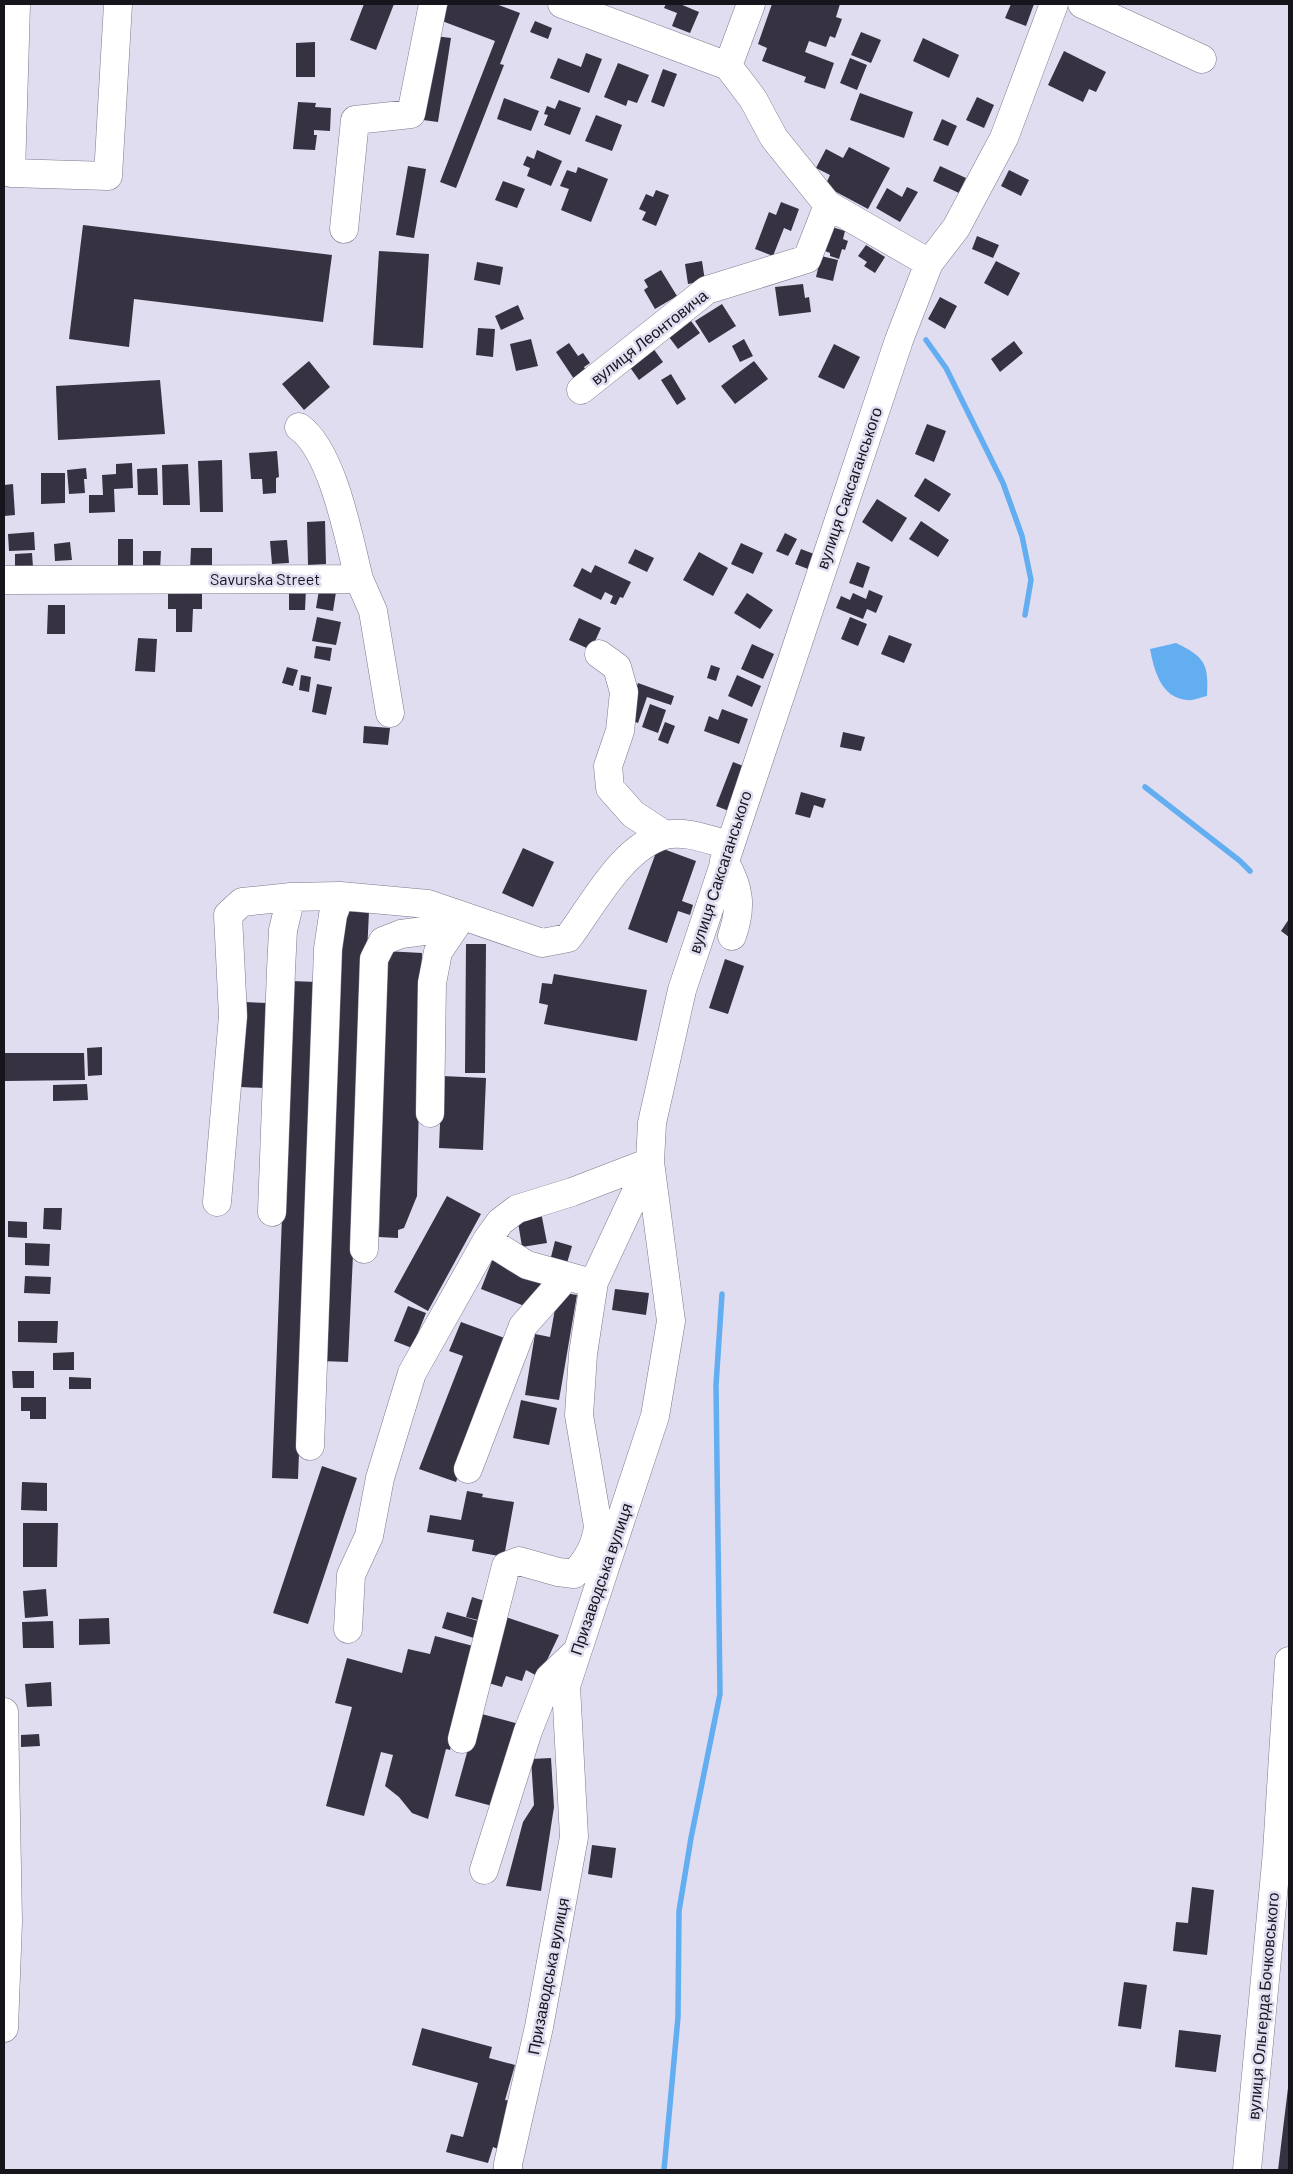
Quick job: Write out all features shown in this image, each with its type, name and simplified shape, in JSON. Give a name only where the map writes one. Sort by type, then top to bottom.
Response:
[{"type":"street","points":[[16,4],[11,173],[108,176],[118,4]]},
{"type":"street","points":[[344,229],[355,120],[411,114],[433,4]]},
{"type":"street","points":[[562,4],[728,66],[753,99],[774,138],[828,205],[929,263]]},
{"type":"street","points":[[728,66],[751,4]]},
{"type":"street","name":"вулиця Саксаганського","points":[[682,990],[726,853],[899,340],[929,263],[956,228],[1004,138],[1054,4]]},
{"type":"street","points":[[1082,4],[1202,59]]},
{"type":"street","name":"вулиця Леонтовича","points":[[580,390],[707,290],[808,259],[828,205]]},
{"type":"street","points":[[299,427],[309,434],[316,443],[338,497],[359,579],[373,611],[390,713]]},
{"type":"street","name":"Savurska Street","points":[[4,580],[359,579]]},
{"type":"street","points":[[599,654],[617,667],[624,692],[620,731],[608,766],[610,788],[633,814],[665,835]]},
{"type":"street","points":[[217,1202],[233,1016],[228,915],[242,902],[292,897],[340,896],[428,904],[459,921],[542,943],[568,938],[627,859],[641,847],[665,835],[693,835],[726,853],[735,880],[739,917],[732,936]]},
{"type":"street","points":[[310,1446],[328,949],[333,915],[340,896]]},
{"type":"street","points":[[272,1212],[281,970],[284,930],[292,897]]},
{"type":"street","points":[[430,1114],[432,983],[438,952],[459,921]]},
{"type":"street","points":[[364,1250],[374,959],[382,941],[401,934],[459,921]]},
{"type":"street","name":"Призаводська вулиця","points":[[508,2170],[539,2027],[574,1837],[566,1686],[575,1654],[588,1624],[595,1566],[654,1416],[671,1321],[650,1162],[652,1123],[682,990]]},
{"type":"street","points":[[348,1629],[351,1576],[369,1536],[380,1478],[412,1373],[487,1240],[500,1222],[518,1209],[572,1192],[650,1162]]},
{"type":"street","points":[[462,1739],[506,1566],[519,1562],[574,1574],[595,1566],[598,1526],[579,1415],[583,1354],[594,1282],[650,1162]]},
{"type":"street","points":[[487,1240],[527,1265],[566,1277],[594,1282]]},
{"type":"street","points":[[468,1469],[523,1326],[566,1277]]},
{"type":"street","points":[[484,1870],[528,1731],[549,1678],[575,1654]]},
{"type":"street","name":"вулиця Ольгерда Бочковського","points":[[1247,2170],[1277,1852],[1289,1661]]},
{"type":"street","points":[[4,1712],[8,1922],[4,2028]]},
{"type":"water","points":[[1176,643],[1199,657],[1203,663],[1207,676],[1207,696],[1189,700],[1178,698],[1165,689],[1160,682],[1150,649]]},
{"type":"building","points":[[364,4],[394,4],[376,50],[350,40]]},
{"type":"building","points":[[448,4],[496,4],[520,13],[500,64],[504,65],[456,188],[440,182],[495,41],[442,21]]},
{"type":"building","points":[[666,4],[680,4],[699,12],[690,33],[672,26],[677,13],[664,8]]},
{"type":"building","points":[[772,4],[840,4],[836,17],[842,19],[835,38],[830,36],[826,47],[809,41],[805,52],[834,63],[825,89],[804,82],[806,77],[762,61],[767,48],[758,44]]},
{"type":"building","points":[[1011,4],[1034,4],[1026,26],[1005,18]]},
{"type":"building","points":[[535,21],[552,28],[548,39],[530,32]]},
{"type":"building","points":[[861,32],[881,40],[871,63],[851,55]]},
{"type":"building","points":[[435,36],[451,38],[438,122],[423,120]]},
{"type":"building","points":[[923,38],[959,55],[949,78],[913,61]]},
{"type":"building","points":[[315,42],[315,77],[296,77],[296,43]]},
{"type":"building","points":[[1064,51],[1106,72],[1096,92],[1089,89],[1083,102],[1048,85]]},
{"type":"building","points":[[586,53],[602,59],[589,93],[550,78],[558,58],[581,67]]},
{"type":"building","points":[[850,58],[867,65],[857,90],[840,83]]},
{"type":"building","points":[[618,63],[649,75],[637,103],[628,100],[626,106],[604,97]]},
{"type":"building","points":[[663,69],[677,74],[664,107],[651,102]]},
{"type":"building","points":[[860,93],[913,112],[904,138],[850,120]]},
{"type":"building","points":[[977,97],[994,105],[984,128],[966,120]]},
{"type":"building","points":[[504,98],[539,111],[531,131],[497,119]]},
{"type":"building","points":[[559,100],[581,108],[570,135],[544,125],[548,115],[544,114],[547,106],[555,109]]},
{"type":"building","points":[[298,102],[316,103],[315,107],[331,108],[330,131],[314,130],[314,135],[317,135],[315,150],[293,149]]},
{"type":"building","points":[[596,115],[622,125],[612,151],[585,141]]},
{"type":"building","points":[[942,119],[957,126],[948,146],[933,140]]},
{"type":"building","points":[[849,147],[890,168],[868,209],[825,186],[830,175],[816,168],[826,149],[843,158]]},
{"type":"building","points":[[537,150],[562,161],[551,186],[527,176],[530,168],[523,165],[527,156],[534,159]]},
{"type":"building","points":[[408,166],[426,169],[414,238],[396,235]]},
{"type":"building","points":[[940,166],[966,178],[959,193],[933,181]]},
{"type":"building","points":[[578,167],[608,179],[591,222],[561,210],[569,189],[560,186],[567,170],[576,173]]},
{"type":"building","points":[[1009,170],[1029,180],[1021,196],[1001,186]]},
{"type":"building","points":[[503,181],[525,189],[517,208],[495,200]]},
{"type":"building","points":[[907,187],[918,192],[900,222],[876,208],[887,188],[902,197]]},
{"type":"building","points":[[656,190],[669,195],[656,226],[642,220],[646,212],[639,209],[646,194],[653,197]]},
{"type":"building","points":[[781,202],[799,209],[791,231],[784,228],[773,256],[755,249],[769,212],[776,215]]},
{"type":"building","points":[[83,225],[332,255],[323,322],[134,299],[129,347],[69,339]]},
{"type":"building","points":[[832,227],[845,231],[843,239],[848,241],[845,250],[842,249],[839,259],[830,256],[830,253],[825,251]]},
{"type":"building","points":[[977,236],[999,245],[993,258],[972,249]]},
{"type":"building","points":[[866,245],[885,257],[875,273],[864,266],[867,262],[858,256]]},
{"type":"building","points":[[379,251],[429,254],[423,348],[373,345]]},
{"type":"building","points":[[821,256],[838,260],[833,281],[816,277]]},
{"type":"building","points":[[702,261],[705,281],[688,284],[685,264]]},
{"type":"building","points":[[996,261],[1020,273],[1008,296],[984,283]]},
{"type":"building","points":[[477,262],[503,267],[500,285],[474,280]]},
{"type":"building","points":[[661,270],[677,296],[655,309],[644,290],[648,287],[644,280]]},
{"type":"building","points":[[803,284],[805,298],[809,297],[811,312],[779,316],[775,287]]},
{"type":"building","points":[[940,297],[957,306],[945,329],[928,319]]},
{"type":"building","points":[[722,304],[736,326],[709,343],[695,321]]},
{"type":"building","points":[[518,305],[524,319],[501,330],[495,316]]},
{"type":"building","points":[[691,321],[700,333],[678,349],[669,337]]},
{"type":"building","points":[[478,328],[495,329],[493,357],[476,355]]},
{"type":"building","points":[[531,339],[538,366],[516,371],[510,344]]},
{"type":"building","points":[[744,339],[753,356],[740,362],[732,346]]},
{"type":"building","points":[[1014,341],[1023,353],[1000,372],[991,359]]},
{"type":"building","points":[[569,343],[578,356],[583,353],[590,363],[584,367],[590,377],[578,385],[556,352]]},
{"type":"building","points":[[834,344],[860,357],[844,389],[818,377]]},
{"type":"building","points":[[653,348],[663,362],[639,380],[629,366]]},
{"type":"building","points":[[309,361],[330,387],[304,410],[282,384]]},
{"type":"building","points":[[754,361],[768,379],[735,404],[721,386]]},
{"type":"building","points":[[671,374],[686,399],[677,405],[661,380]]},
{"type":"building","points":[[160,380],[165,434],[58,440],[56,386]]},
{"type":"building","points":[[927,424],[946,431],[934,462],[915,454]]},
{"type":"building","points":[[277,451],[279,477],[276,478],[276,493],[263,494],[262,479],[251,479],[249,453]]},
{"type":"building","points":[[222,460],[223,512],[200,512],[198,461]]},
{"type":"building","points":[[132,463],[133,488],[114,489],[115,512],[89,513],[89,495],[103,495],[102,475],[116,474],[116,464]]},
{"type":"building","points":[[188,464],[190,505],[163,505],[162,465]]},
{"type":"building","points":[[86,468],[87,479],[84,479],[85,493],[69,494],[67,470]]},
{"type":"building","points":[[157,468],[158,495],[138,495],[137,469]]},
{"type":"building","points":[[41,473],[65,473],[65,503],[41,504]]},
{"type":"building","points":[[925,478],[951,494],[939,512],[914,496]]},
{"type":"building","points":[[13,484],[15,515],[4,516],[4,485]]},
{"type":"building","points":[[877,499],[907,518],[892,542],[862,522]]},
{"type":"building","points":[[325,521],[326,564],[308,565],[307,522]]},
{"type":"building","points":[[921,521],[949,540],[938,557],[909,539]]},
{"type":"building","points":[[34,532],[35,550],[9,551],[8,534]]},
{"type":"building","points":[[785,533],[797,539],[788,556],[776,551]]},
{"type":"building","points":[[118,539],[133,539],[133,568],[118,568]]},
{"type":"building","points":[[287,540],[289,563],[272,564],[270,541]]},
{"type":"building","points":[[70,542],[72,560],[55,561],[54,544]]},
{"type":"building","points":[[741,543],[763,553],[753,574],[731,564]]},
{"type":"building","points":[[191,548],[212,548],[212,570],[190,570]]},
{"type":"building","points":[[635,549],[654,558],[647,572],[628,563]]},
{"type":"building","points":[[801,549],[814,554],[808,569],[795,564]]},
{"type":"building","points":[[143,551],[161,551],[160,570],[143,570]]},
{"type":"building","points":[[699,552],[728,568],[713,596],[683,580]]},
{"type":"building","points":[[32,553],[33,567],[15,568],[15,554]]},
{"type":"building","points":[[857,562],[870,567],[863,588],[849,583]]},
{"type":"building","points":[[595,565],[631,582],[623,598],[620,597],[616,605],[610,603],[613,596],[605,592],[601,600],[573,586],[582,568],[591,573]]},
{"type":"building","points":[[320,584],[337,586],[333,611],[316,608]]},
{"type":"building","points":[[289,589],[306,589],[305,610],[289,610]]},
{"type":"building","points":[[869,590],[883,596],[876,613],[867,609],[863,619],[836,608],[841,596],[850,600],[853,593],[866,599]]},
{"type":"building","points":[[168,592],[202,592],[202,609],[193,609],[192,632],[176,632],[176,609],[168,609]]},
{"type":"building","points":[[747,593],[773,610],[760,629],[734,613]]},
{"type":"building","points":[[48,605],[65,605],[65,634],[47,634]]},
{"type":"building","points":[[317,617],[341,622],[336,645],[312,641]]},
{"type":"building","points":[[850,617],[867,624],[858,646],[841,639]]},
{"type":"building","points":[[579,618],[601,628],[591,650],[569,640]]},
{"type":"building","points":[[889,635],[912,644],[904,663],[881,654]]},
{"type":"building","points":[[138,638],[157,639],[155,672],[135,671]]},
{"type":"building","points":[[752,644],[774,654],[763,679],[741,669]]},
{"type":"building","points":[[316,646],[332,648],[330,661],[314,658]]},
{"type":"building","points":[[711,665],[720,668],[716,681],[707,678]]},
{"type":"building","points":[[287,667],[298,670],[293,686],[282,683]]},
{"type":"building","points":[[301,675],[311,677],[309,692],[299,690]]},
{"type":"building","points":[[737,675],[761,686],[752,707],[728,696]]},
{"type":"building","points":[[638,683],[674,696],[671,705],[647,697],[638,723],[625,718]]},
{"type":"building","points":[[317,684],[332,687],[326,715],[312,712]]},
{"type":"building","points":[[650,704],[666,710],[658,733],[642,727]]},
{"type":"building","points":[[722,709],[748,719],[739,744],[704,731],[709,716],[718,720]]},
{"type":"building","points":[[665,722],[675,726],[668,744],[658,740]]},
{"type":"building","points":[[364,726],[390,728],[388,745],[363,743]]},
{"type":"building","points":[[843,732],[865,737],[861,751],[840,747]]},
{"type":"building","points":[[733,762],[746,767],[729,811],[716,806]]},
{"type":"building","points":[[801,792],[826,799],[823,808],[814,805],[810,818],[795,814]]},
{"type":"building","points":[[658,847],[696,861],[682,901],[693,905],[690,915],[678,911],[667,943],[628,929]]},
{"type":"building","points":[[523,848],[554,862],[533,907],[502,893]]},
{"type":"building","points":[[343,910],[369,911],[348,1362],[321,1361]]},
{"type":"building","points":[[1289,919],[1289,937],[1281,931]]},
{"type":"building","points":[[466,944],[486,944],[485,1073],[465,1073]]},
{"type":"building","points":[[385,951],[422,953],[417,1196],[404,1228],[398,1230],[398,1238],[379,1237]]},
{"type":"building","points":[[725,959],[744,966],[728,1014],[709,1008]]},
{"type":"building","points":[[554,974],[647,990],[637,1041],[544,1024],[548,1005],[539,1003],[542,983],[552,984]]},
{"type":"building","points":[[291,981],[317,982],[298,1479],[272,1478]]},
{"type":"building","points":[[244,1002],[268,1003],[264,1088],[240,1087]]},
{"type":"building","points":[[102,1047],[102,1075],[88,1076],[87,1048]]},
{"type":"building","points":[[5,1053],[84,1053],[85,1080],[5,1081]]},
{"type":"building","points":[[442,1076],[486,1078],[483,1150],[439,1148]]},
{"type":"building","points":[[87,1084],[88,1100],[53,1101],[53,1085]]},
{"type":"building","points":[[447,1196],[481,1214],[428,1311],[394,1292]]},
{"type":"building","points":[[44,1208],[62,1208],[61,1230],[43,1229]]},
{"type":"building","points":[[541,1212],[547,1243],[522,1247],[517,1216]]},
{"type":"building","points":[[8,1221],[27,1222],[27,1238],[8,1237]]},
{"type":"building","points":[[555,1241],[572,1246],[565,1270],[549,1265]]},
{"type":"building","points":[[25,1243],[50,1244],[49,1266],[25,1265]]},
{"type":"building","points":[[493,1258],[544,1277],[532,1309],[481,1289]]},
{"type":"building","points":[[25,1276],[51,1277],[50,1294],[24,1293]]},
{"type":"building","points":[[615,1289],[649,1293],[646,1315],[612,1310]]},
{"type":"building","points":[[558,1292],[577,1295],[559,1400],[525,1395],[535,1334],[550,1337]]},
{"type":"building","points":[[408,1306],[426,1313],[412,1348],[394,1341]]},
{"type":"building","points":[[18,1321],[58,1321],[57,1343],[18,1342]]},
{"type":"building","points":[[461,1322],[510,1340],[456,1482],[419,1469],[463,1356],[449,1351]]},
{"type":"building","points":[[74,1352],[74,1370],[53,1370],[53,1353]]},
{"type":"building","points":[[12,1371],[34,1371],[34,1388],[13,1388]]},
{"type":"building","points":[[69,1377],[91,1378],[91,1389],[69,1389]]},
{"type":"building","points":[[21,1397],[46,1397],[46,1419],[30,1419],[30,1411],[21,1411]]},
{"type":"building","points":[[521,1400],[557,1408],[549,1445],[513,1438]]},
{"type":"building","points":[[322,1466],[357,1478],[308,1624],[273,1613]]},
{"type":"building","points":[[22,1482],[47,1483],[47,1511],[21,1510]]},
{"type":"building","points":[[467,1491],[483,1494],[482,1497],[514,1502],[504,1557],[472,1551],[474,1540],[427,1532],[430,1515],[461,1520]]},
{"type":"building","points":[[23,1523],[58,1523],[57,1567],[23,1567]]},
{"type":"building","points":[[46,1589],[48,1616],[25,1618],[23,1591]]},
{"type":"building","points":[[472,1597],[488,1602],[482,1621],[466,1617]]},
{"type":"building","points":[[447,1612],[482,1622],[477,1639],[442,1628]]},
{"type":"building","points":[[503,1616],[559,1635],[539,1677],[526,1670],[522,1681],[506,1676],[502,1687],[485,1682]]},
{"type":"building","points":[[109,1618],[110,1644],[79,1645],[79,1619]]},
{"type":"building","points":[[53,1621],[54,1648],[23,1648],[22,1622]]},
{"type":"building","points":[[435,1636],[477,1647],[450,1750],[446,1749],[428,1819],[412,1813],[399,1797],[385,1786],[393,1755],[381,1752],[364,1816],[326,1806],[352,1707],[335,1703],[347,1658],[402,1673],[408,1649],[430,1654]]},
{"type":"building","points":[[51,1682],[52,1706],[27,1707],[25,1684]]},
{"type":"building","points":[[478,1713],[519,1724],[496,1807],[455,1796]]},
{"type":"building","points":[[39,1734],[40,1746],[21,1747],[21,1735]]},
{"type":"building","points":[[551,1758],[554,1807],[541,1891],[506,1886],[523,1822],[534,1805],[531,1759]]},
{"type":"building","points":[[592,1845],[616,1848],[612,1878],[588,1874]]},
{"type":"building","points":[[1192,1887],[1214,1890],[1207,1955],[1173,1951],[1176,1922],[1188,1923]]},
{"type":"building","points":[[1124,1982],[1147,1985],[1141,2029],[1118,2026]]},
{"type":"building","points":[[422,2028],[492,2047],[489,2058],[515,2065],[505,2100],[511,2101],[498,2149],[493,2147],[488,2163],[446,2152],[451,2134],[463,2137],[478,2083],[412,2065]]},
{"type":"building","points":[[1179,2030],[1221,2035],[1216,2072],[1175,2067]]},
{"type":"building","points":[[1288,2088],[1289,2170],[1278,2170]]},
{"type":"waterway","points":[[926,340],[946,368],[1003,483],[1022,536],[1031,580],[1025,615]]},
{"type":"waterway","points":[[1145,787],[1240,861],[1250,871]]},
{"type":"waterway","points":[[664,2170],[678,2017],[679,1911],[691,1838],[720,1694],[716,1385],[722,1294]]}]
